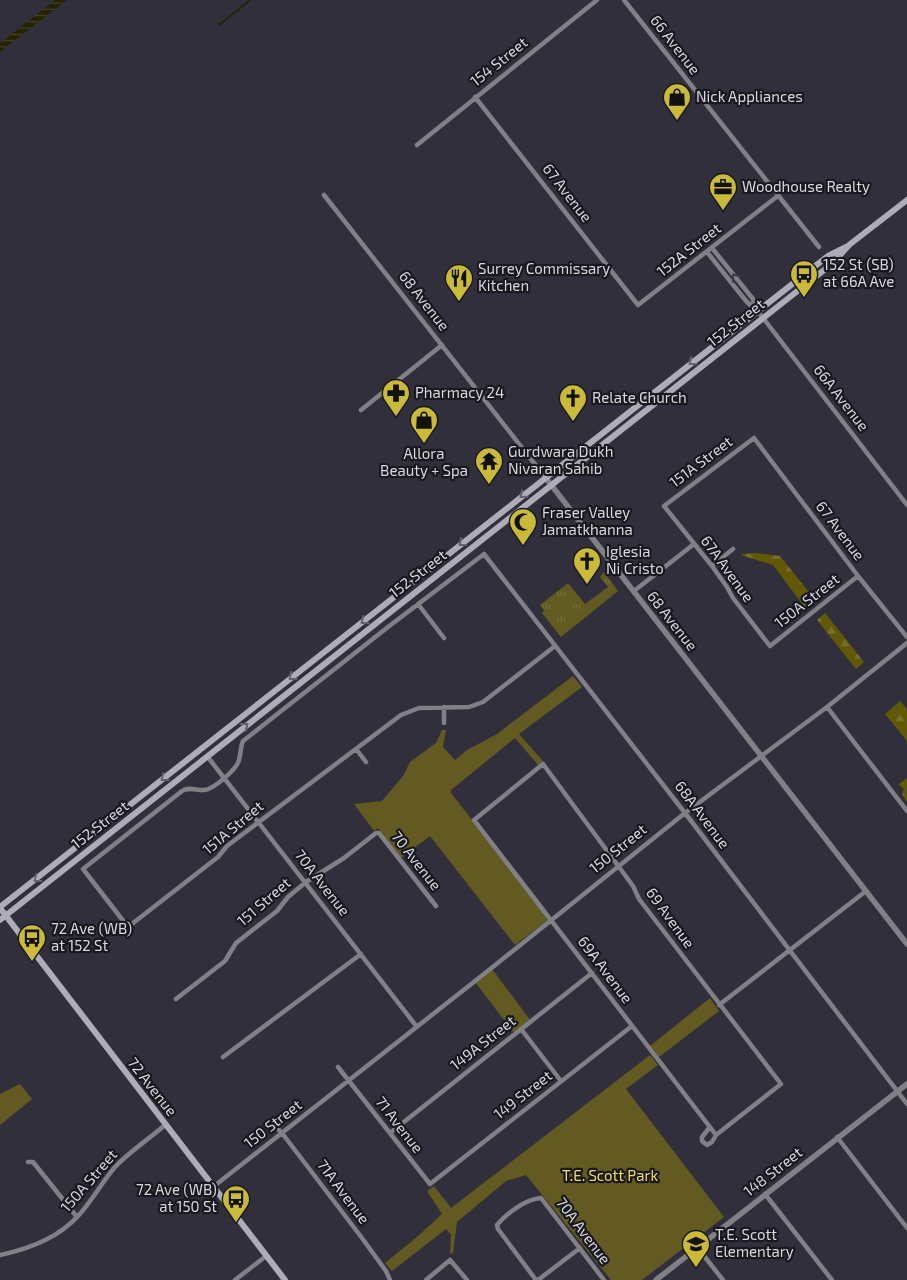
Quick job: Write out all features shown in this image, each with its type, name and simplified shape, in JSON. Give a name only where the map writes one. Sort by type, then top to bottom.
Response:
[{"type":"main road","name":"152 Street","points":[[0,907],[756,309],[828,256],[849,245],[907,200]]},
{"type":"main road","name":"152 Street","points":[[0,920],[833,263],[849,245]]},
{"type":"main road","points":[[207,756],[208,750],[236,722]]},
{"type":"main road","name":"72 Avenue","points":[[0,907],[285,1280]]},
{"type":"street","name":"154 Street","points":[[417,145],[597,0]]},
{"type":"street","name":"66 Avenue","points":[[624,0],[820,247]]},
{"type":"street","name":"67 Avenue","points":[[476,97],[638,305]]},
{"type":"street","name":"68 Avenue","points":[[324,195],[551,484],[907,944]]},
{"type":"street","name":"152A Street","points":[[638,305],[779,196]]},
{"type":"street","name":"66A Avenue","points":[[712,248],[753,299],[756,309]]},
{"type":"street","name":"66A Avenue","points":[[708,252],[746,300],[756,309],[907,504]]},
{"type":"street","points":[[361,410],[442,345]]},
{"type":"street","name":"67 Avenue","points":[[754,438],[858,576],[907,637]]},
{"type":"street","name":"151A Street","points":[[664,506],[754,438]]},
{"type":"street","name":"67A Avenue","points":[[664,506],[712,566],[733,598],[770,646]]},
{"type":"street","points":[[634,591],[694,544]]},
{"type":"street","points":[[712,566],[733,549]]},
{"type":"street","name":"68A Avenue","points":[[418,604],[484,554],[907,1104]]},
{"type":"street","name":"150A Street","points":[[770,646],[858,576]]},
{"type":"street","points":[[224,778],[237,767],[243,741],[418,604],[444,638]]},
{"type":"street","name":"150 Street","points":[[213,1187],[417,1027],[618,865],[761,755],[827,707],[907,643]]},
{"type":"street","name":"151A Street","points":[[224,778],[209,789],[186,788],[83,869],[128,927],[218,858],[227,846],[401,715],[419,708],[469,707],[483,702],[555,646]]},
{"type":"street","points":[[444,707],[444,723]]},
{"type":"street","points":[[827,707],[907,811]]},
{"type":"street","points":[[356,749],[366,762]]},
{"type":"street","name":"70A Avenue","points":[[207,756],[417,1027]]},
{"type":"street","name":"69 Avenue","points":[[474,820],[543,764],[633,886],[639,899],[781,1084],[716,1135]]},
{"type":"street","name":"69A Avenue","points":[[474,820],[716,1135]]},
{"type":"street","name":"151 Street","points":[[176,999],[225,961],[236,943],[277,911],[288,897],[306,882],[344,858],[376,833]]},
{"type":"street","name":"70 Avenue","points":[[376,833],[379,834],[436,906]]},
{"type":"street","points":[[719,1005],[866,890]]},
{"type":"street","points":[[223,1057],[361,954]]},
{"type":"street","name":"149A Street","points":[[390,1133],[592,973]]},
{"type":"street","name":"149 Street","points":[[430,1184],[632,1026]]},
{"type":"street","points":[[521,1029],[561,1081]]},
{"type":"street","points":[[338,1067],[348,1081]]},
{"type":"street","name":"71 Avenue","points":[[348,1081],[430,1184]]},
{"type":"street","name":"148 Street","points":[[656,1280],[907,1084]]},
{"type":"street","name":"71A Avenue","points":[[272,1123],[288,1140],[362,1238],[390,1280]]},
{"type":"street","name":"150A Street","points":[[0,1255],[22,1250],[42,1242],[58,1232],[77,1217],[116,1166],[165,1125]]},
{"type":"street","points":[[710,1127],[703,1135],[702,1141],[709,1144],[716,1135]]},
{"type":"street","points":[[837,1137],[907,1228]]},
{"type":"street","points":[[28,1162],[34,1162],[77,1217]]},
{"type":"street","points":[[765,1194],[832,1280]]},
{"type":"street","name":"70A Avenue","points":[[537,1280],[498,1230],[497,1225],[512,1212],[536,1198],[541,1198],[604,1280]]},
{"type":"street","points":[[697,1247],[723,1280]]},
{"type":"street","points":[[537,1280],[580,1248]]},
{"type":"street","points":[[235,1280],[266,1256]]},
{"type":"street","points":[[426,1280],[450,1260],[467,1280]]},
{"type":"green space","points":[[756,553],[780,556],[816,601],[806,609],[773,565],[741,555]]},
{"type":"green space","points":[[604,572],[618,591],[561,637],[542,613],[544,610],[540,605],[568,583],[585,604],[608,587],[600,577]]},
{"type":"green space","points":[[825,613],[864,662],[856,669],[817,620]]},
{"type":"green space","points":[[573,676],[582,687],[519,734],[543,761],[538,765],[515,738],[451,790],[451,793],[549,919],[515,945],[430,836],[401,858],[378,828],[374,831],[354,804],[382,801],[403,776],[410,762],[436,743],[442,730],[446,730],[443,747],[455,760],[467,750],[497,734]]},
{"type":"green space","points":[[900,701],[907,709],[907,741],[885,714]]},
{"type":"green space","points":[[907,778],[907,802],[902,794],[904,789],[899,784]]},
{"type":"green space","points":[[492,969],[531,1021],[514,1033],[475,982]]},
{"type":"green space","points":[[710,998],[719,1011],[659,1057],[650,1046]]},
{"type":"green space","name":"T.E. Scott Park","points":[[650,1055],[658,1065],[626,1089],[724,1217],[642,1280],[611,1280],[526,1175],[506,1181],[457,1222],[453,1253],[450,1254],[451,1235],[446,1229],[392,1271],[385,1263],[442,1214],[427,1191],[434,1186],[451,1208]]},
{"type":"green space","points":[[20,1084],[32,1099],[0,1125],[0,1094]]},
{"type":"shaded area","points":[[55,0],[67,0],[0,52],[0,43]]},
{"type":"waterway","points":[[219,25],[250,0]]},
{"type":"place","name":"Nick Appliances","points":[[677,121]]},
{"type":"place","name":"Woodhouse Realty","points":[[723,211]]},
{"type":"place","name":"152 St (SB) at 66A Ave","points":[[804,298]]},
{"type":"place","name":"Surrey Commissary Kitchen","points":[[459,302]]},
{"type":"place","name":"Pharmacy 24","points":[[396,417]]},
{"type":"place","name":"Relate Church","points":[[573,422]]},
{"type":"place","name":"Allora Beauty + Spa","points":[[424,444]]},
{"type":"place","name":"Gurdwara Dukh Nivaran Sahib","points":[[489,485]]},
{"type":"place","name":"Fraser Valley Jamatkhanna","points":[[523,546]]},
{"type":"place","name":"Iglesia Ni Cristo","points":[[587,585]]},
{"type":"place","name":"72 Ave (WB) at 152 St","points":[[32,962]]},
{"type":"place","name":"72 Ave (WB) at 150 St","points":[[236,1223]]},
{"type":"place","name":"T.E. Scott Elementary","points":[[696,1268]]}]
